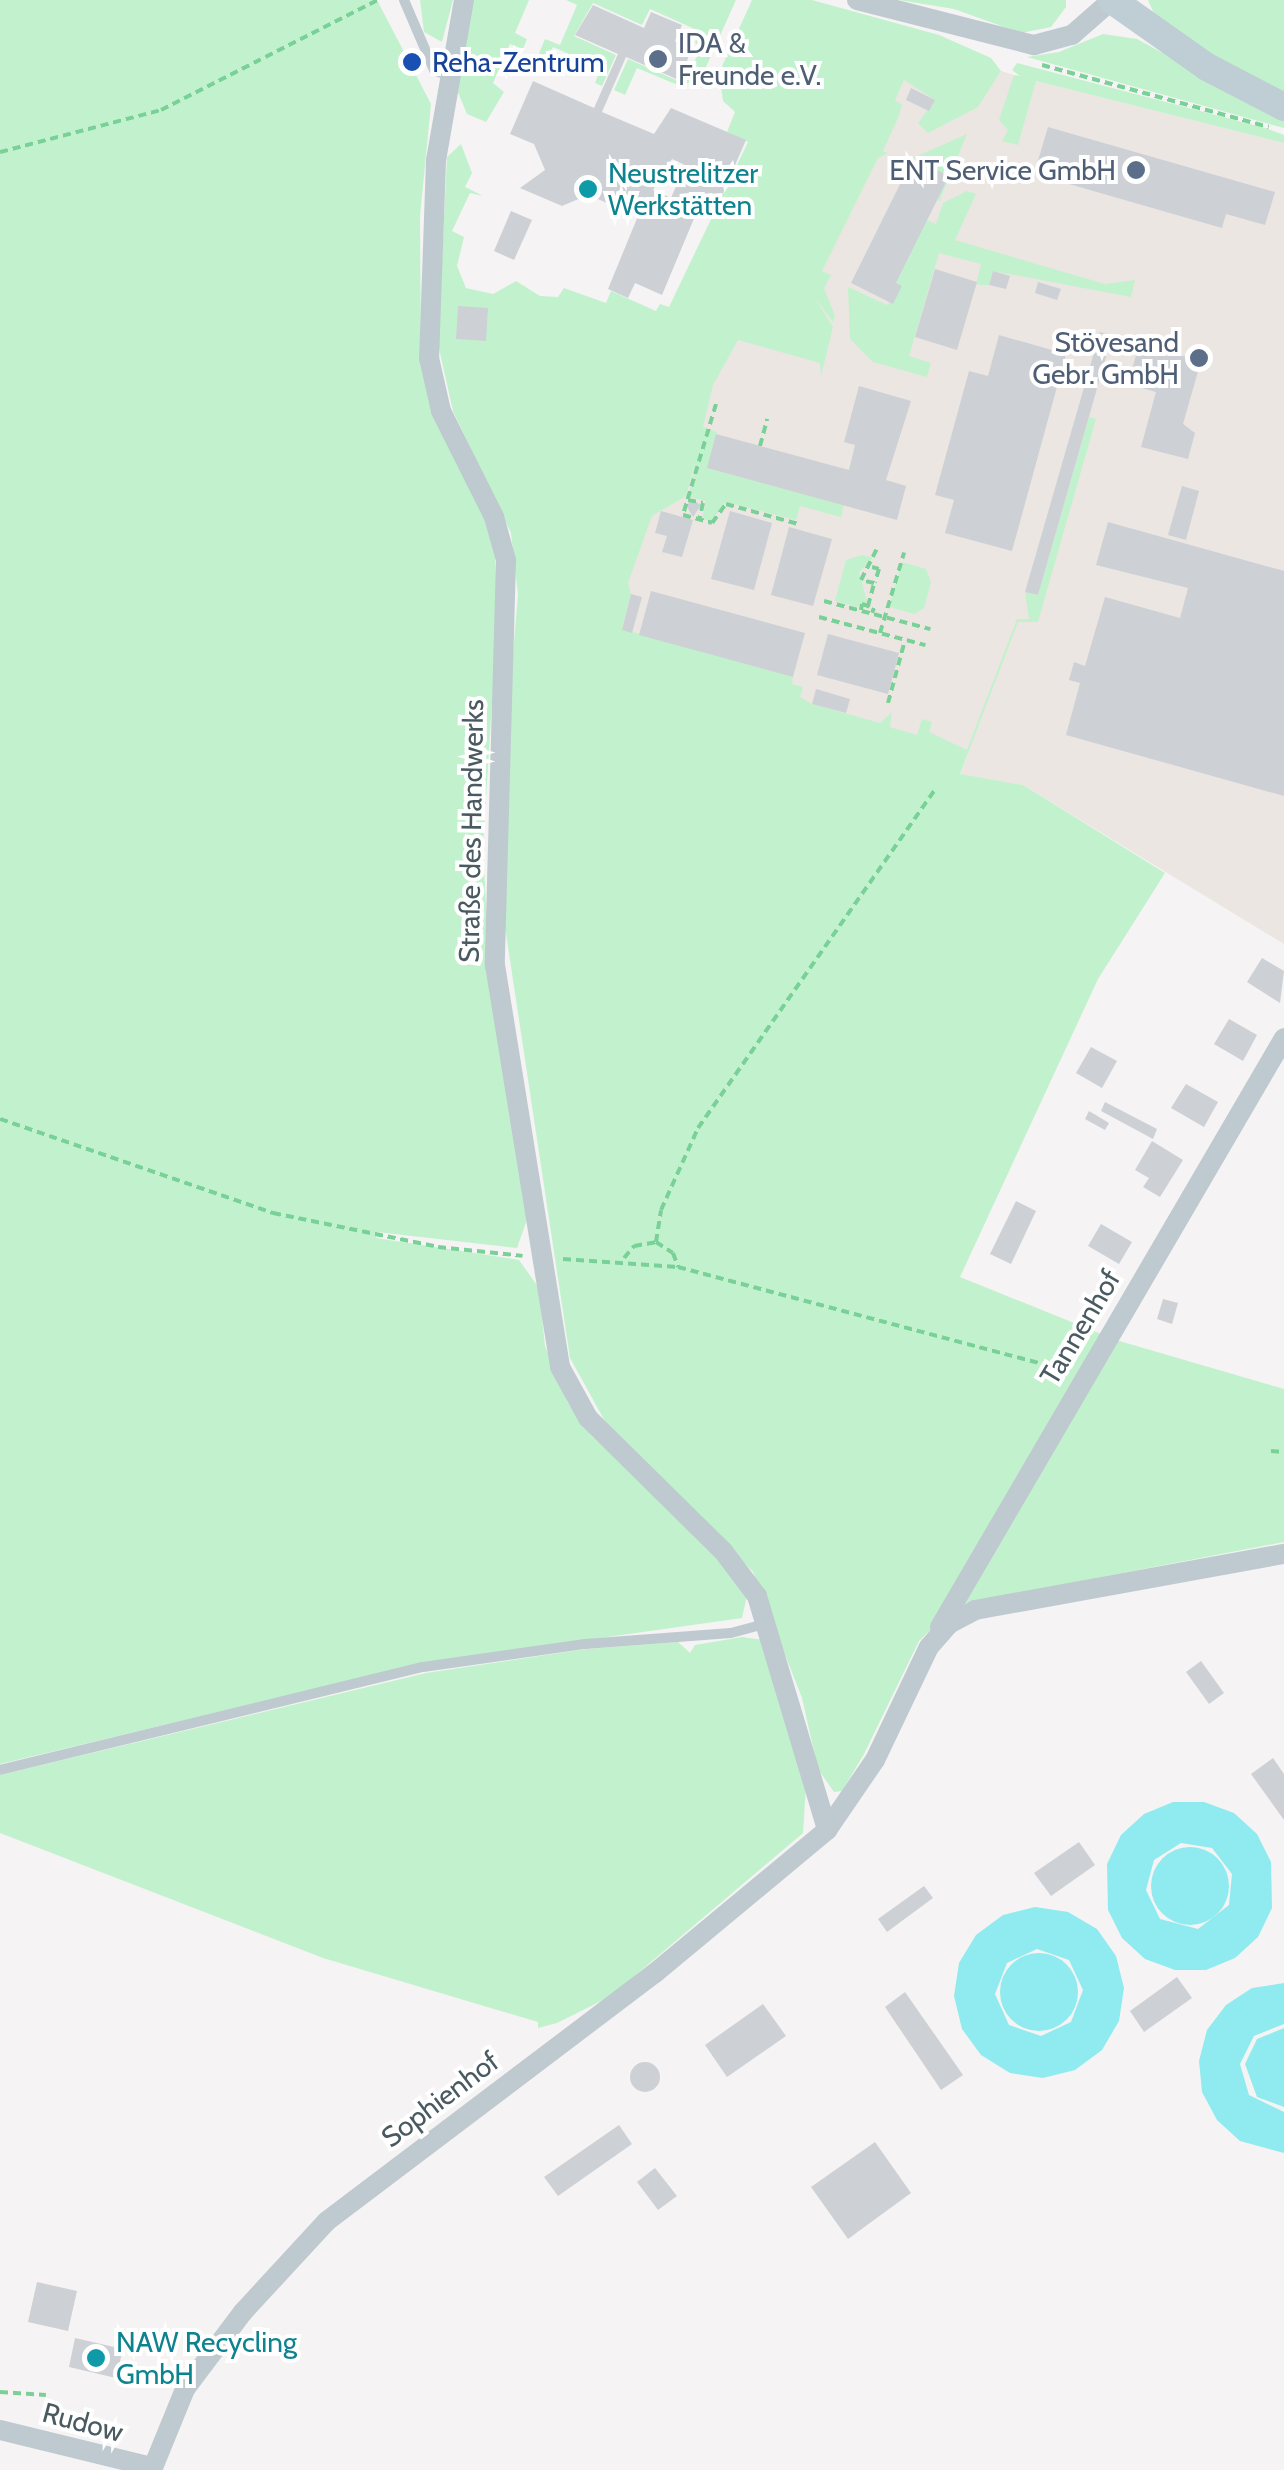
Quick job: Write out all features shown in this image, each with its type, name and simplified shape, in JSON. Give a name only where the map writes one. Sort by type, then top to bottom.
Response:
[{"type":"main road","points":[[1112,0],[1207,67],[1284,107]]},
{"type":"street","name":"Straße des Handwerks","points":[[464,0],[449,76],[432,216],[429,358],[441,410],[494,517],[506,560],[495,964],[560,1367],[588,1418],[723,1551],[769,1623],[827,1830]]},
{"type":"street","points":[[857,0],[1034,45],[1072,35],[1112,0]]},
{"type":"street","name":"Tannenhof","points":[[827,1830],[875,1760],[929,1647],[1082,1376],[1284,1038]]},
{"type":"street","points":[[929,1647],[949,1624],[975,1610],[1284,1554]]},
{"type":"street","name":"Sophienhof","points":[[152,2468],[185,2389],[244,2312],[327,2221],[655,1973],[827,1830]]},
{"type":"street","name":"Rudow","points":[[0,2430],[152,2468]]},
{"type":"lane","points":[[404,0],[434,70],[449,76]]},
{"type":"lane","points":[[0,1770],[423,1668],[585,1644],[732,1633],[769,1623]]},
{"type":"path","points":[[0,152],[160,110],[378,0]]},
{"type":"path","points":[[1029,61],[1284,132]]},
{"type":"path","points":[[716,404],[682,515],[712,523],[726,504],[798,524]]},
{"type":"path","points":[[760,446],[767,419]]},
{"type":"path","points":[[687,499],[704,504],[699,520]]},
{"type":"path","points":[[872,567],[878,546]]},
{"type":"path","points":[[880,633],[904,553]]},
{"type":"path","points":[[862,628],[879,569],[865,565],[861,580],[874,583]]},
{"type":"path","points":[[824,600],[930,629]]},
{"type":"path","points":[[820,616],[925,645]]},
{"type":"path","points":[[888,703],[905,640]]},
{"type":"path","points":[[656,1242],[661,1210],[698,1128],[936,788]]},
{"type":"path","points":[[0,1119],[273,1213],[438,1248],[543,1258],[624,1259],[678,1268],[1082,1376]]},
{"type":"path","points":[[624,1259],[634,1246],[656,1242],[673,1253],[678,1268]]},
{"type":"path","points":[[1272,1451],[1284,1452]]},
{"type":"path","points":[[0,2392],[46,2395]]},
{"type":"shaded area","points":[[877,32],[1020,77],[1284,143],[1284,944],[1023,785],[960,775],[968,753],[569,720],[674,449]]},
{"type":"green space","points":[[0,0],[377,0],[431,104],[420,216],[421,361],[433,417],[486,519],[495,557],[498,608],[483,846],[489,965],[529,1214],[517,1248],[377,1232],[376,1238],[519,1260],[539,1288],[545,1346],[568,1403],[592,1436],[720,1557],[747,1596],[742,1618],[424,1663],[0,1764]]},
{"type":"green space","points":[[420,0],[453,0],[442,42],[424,32]]},
{"type":"green space","points":[[473,0],[529,0],[515,33],[527,39],[523,49],[510,44],[493,83],[504,92],[486,122],[467,114],[457,90]]},
{"type":"green space","points":[[566,0],[736,0],[701,78],[680,86],[637,68],[625,95],[614,90],[628,59],[683,83],[702,47],[695,43],[699,31],[650,9],[642,25],[593,3],[574,36],[616,55],[602,86],[595,83],[601,68],[553,47],[547,58],[538,56],[545,39],[560,45],[577,5]]},
{"type":"green space","points":[[752,0],[812,0],[939,35],[991,58],[1001,71],[978,107],[928,133],[918,123],[935,100],[904,80],[895,100],[902,105],[883,151],[888,153],[878,158],[822,271],[831,275],[824,288],[835,316],[833,322],[815,298],[833,327],[821,376],[820,363],[738,340],[713,385],[703,427],[717,432],[708,468],[844,505],[841,517],[800,506],[796,520],[726,502],[711,521],[702,519],[706,501],[689,497],[695,462],[686,496],[652,516],[628,583],[631,594],[622,629],[793,677],[792,684],[803,687],[800,697],[812,704],[880,723],[892,712],[890,727],[917,735],[922,719],[932,722],[929,732],[967,750],[1017,619],[1029,619],[1025,592],[1038,595],[1089,417],[1096,419],[1038,622],[1018,622],[960,774],[1023,785],[1165,873],[1098,979],[960,1277],[1116,1340],[1284,1389],[1284,1542],[956,1605],[919,1641],[864,1754],[842,1791],[834,1792],[818,1769],[802,1698],[753,1572],[607,1425],[570,1358],[502,907],[503,769],[518,595],[511,533],[453,411],[438,344],[447,157],[461,144],[472,173],[465,187],[483,196],[470,193],[452,231],[464,237],[457,266],[466,288],[493,294],[516,281],[540,296],[558,297],[564,288],[606,303],[611,291],[656,311],[660,304],[669,307],[748,142],[727,132],[735,112],[723,101],[719,73]]},
{"type":"green space","points":[[899,0],[1066,0],[1066,7],[1051,27],[1021,33],[954,9]]},
{"type":"green space","points":[[1148,0],[1284,0],[1284,93],[1214,58],[1154,14]]},
{"type":"green space","points":[[1103,34],[1137,39],[1284,119],[1284,128],[1027,57],[1059,52]]},
{"type":"green space","points":[[1017,63],[1265,128],[1284,135],[1284,143],[1036,81],[1018,145],[1002,141],[1008,130],[999,120],[1014,75],[1020,76],[1012,70]]},
{"type":"green space","points":[[967,134],[939,202],[913,159],[896,180],[906,161]]},
{"type":"green space","points":[[967,191],[976,194],[955,240],[1105,284],[1135,280],[1131,297],[993,271],[989,285],[976,284],[981,264],[939,253],[909,356],[931,363],[927,377],[873,362],[850,339],[848,287],[887,305],[901,286],[896,283],[927,220],[936,224],[943,203]]},
{"type":"green space","points":[[862,555],[873,558],[859,572],[867,602],[857,607],[835,601],[846,560]]},
{"type":"green space","points":[[902,562],[926,569],[931,582],[924,608],[914,614],[889,607]]},
{"type":"green space","points":[[742,1637],[764,1640],[806,1786],[803,1833],[611,1996],[557,2023],[538,2028],[538,2022],[323,1958],[0,1833],[0,1775],[426,1673],[586,1649],[678,1642],[690,1653],[695,1645]]},
{"type":"water","points":[[1173,1802],[1204,1802],[1234,1813],[1257,1834],[1271,1862],[1272,1908],[1258,1937],[1235,1958],[1206,1970],[1175,1970],[1145,1959],[1122,1938],[1108,1910],[1107,1864],[1121,1835],[1144,1814]],"holes":[[[1181,1843],[1212,1848],[1232,1874],[1229,1905],[1198,1929],[1160,1919],[1146,1890],[1154,1860]]]},
{"type":"water","points":[[1182,1847],[1198,1847],[1223,1864],[1229,1886],[1223,1908],[1212,1919],[1198,1925],[1182,1925],[1157,1908],[1151,1894],[1151,1878],[1168,1853]]},
{"type":"water","points":[[1035,1907],[1068,1912],[1097,1929],[1116,1956],[1124,1988],[1119,2021],[1102,2050],[1075,2070],[1043,2078],[1010,2073],[981,2055],[962,2029],[954,1996],[959,1963],[976,1935],[1003,1915]],"holes":[[[1037,1949],[1069,1960],[1083,1990],[1071,2022],[1041,2036],[1009,2025],[995,1994],[1007,1963]]]},
{"type":"water","points":[[1031,1953],[1047,1953],[1072,1970],[1078,1992],[1072,2014],[1061,2025],[1047,2031],[1031,2031],[1006,2014],[1000,2000],[1000,1984],[1017,1959]]},
{"type":"water","points":[[1284,1983],[1284,2024],[1254,2036],[1240,2064],[1249,2095],[1284,2112],[1284,2153],[1240,2141],[1217,2120],[1202,2092],[1199,2061],[1207,2030],[1226,2005],[1252,1988]]},
{"type":"water","points":[[1284,2028],[1284,2107],[1257,2097],[1245,2064],[1257,2039]]},
{"type":"building","name":"Neustrelitzer Werkstätten","points":[[593,5],[644,28],[651,12],[682,25],[675,41],[691,48],[681,81],[626,57],[602,112],[654,134],[671,108],[746,140],[713,216],[698,209],[662,295],[635,283],[628,298],[608,289],[638,216],[588,195],[562,206],[520,188],[545,170],[534,144],[510,134],[533,81],[594,108],[618,54],[575,35]],"holes":[[[672,159],[685,165],[671,198],[653,190]]]},
{"type":"building","points":[[911,88],[935,100],[929,111],[906,100]]},
{"type":"building","points":[[1048,127],[1275,192],[1265,225],[1226,214],[1222,228],[1034,174]]},
{"type":"building","points":[[913,158],[949,176],[896,283],[902,286],[893,304],[851,283]]},
{"type":"building","points":[[511,211],[532,220],[514,260],[494,251]]},
{"type":"building","points":[[935,269],[977,282],[957,350],[915,337]]},
{"type":"building","points":[[993,271],[1010,276],[1006,289],[989,285]]},
{"type":"building","points":[[1038,282],[1061,289],[1057,300],[1035,293]]},
{"type":"building","points":[[458,306],[488,308],[486,341],[456,339]]},
{"type":"building","points":[[1100,332],[1112,336],[1038,595],[1025,592]]},
{"type":"building","points":[[999,335],[1066,354],[1012,551],[945,533],[954,500],[935,495],[969,371],[988,376]]},
{"type":"building","points":[[1139,344],[1201,361],[1183,424],[1195,433],[1188,459],[1141,447],[1156,392],[1128,384]]},
{"type":"building","points":[[859,386],[911,401],[886,480],[906,486],[897,520],[707,468],[716,434],[849,470],[855,445],[844,442]]},
{"type":"building","points":[[1182,486],[1199,491],[1186,540],[1168,535]]},
{"type":"building","points":[[693,500],[701,505],[693,517],[686,505]]},
{"type":"building","points":[[661,511],[693,520],[682,557],[662,552],[667,536],[655,533]]},
{"type":"building","points":[[730,511],[772,523],[754,590],[711,579]]},
{"type":"building","points":[[1108,522],[1284,571],[1284,796],[1066,735],[1080,683],[1069,680],[1074,662],[1085,666],[1105,597],[1180,618],[1188,588],[1096,565]]},
{"type":"building","points":[[789,527],[832,539],[813,606],[771,595]]},
{"type":"building","points":[[651,591],[805,633],[793,677],[639,635]]},
{"type":"building","points":[[631,594],[642,597],[632,633],[622,630]]},
{"type":"building","points":[[828,634],[899,653],[888,694],[817,675]]},
{"type":"building","points":[[816,689],[850,699],[846,713],[812,704]]},
{"type":"building","points":[[1262,958],[1284,971],[1280,1003],[1247,982]]},
{"type":"building","points":[[1229,1019],[1257,1035],[1243,1061],[1214,1044]]},
{"type":"building","points":[[1091,1047],[1117,1061],[1102,1088],[1076,1073]]},
{"type":"building","points":[[1186,1084],[1218,1102],[1204,1127],[1171,1108]]},
{"type":"building","points":[[1105,1102],[1157,1129],[1153,1139],[1101,1111]]},
{"type":"building","points":[[1089,1111],[1109,1123],[1105,1130],[1085,1119]]},
{"type":"building","points":[[1152,1141],[1183,1160],[1160,1197],[1143,1187],[1149,1178],[1135,1170]]},
{"type":"building","points":[[1016,1201],[1036,1211],[1011,1264],[990,1254]]},
{"type":"building","points":[[1101,1224],[1132,1242],[1119,1264],[1088,1246]]},
{"type":"building","points":[[1163,1299],[1178,1303],[1172,1324],[1157,1319]]},
{"type":"building","points":[[1201,1661],[1224,1693],[1209,1704],[1186,1672]]},
{"type":"building","points":[[1273,1758],[1284,1774],[1284,1820],[1251,1774]]},
{"type":"building","points":[[1079,1842],[1095,1865],[1051,1896],[1034,1873]]},
{"type":"building","points":[[924,1886],[933,1898],[887,1932],[878,1919]]},
{"type":"building","points":[[1177,1977],[1192,1998],[1144,2032],[1130,2011]]},
{"type":"building","points":[[905,1992],[963,2075],[941,2090],[885,2007]]},
{"type":"building","points":[[763,2004],[786,2036],[727,2077],[705,2045]]},
{"type":"building","points":[[645,2062],[655,2067],[660,2077],[655,2087],[645,2092],[635,2087],[630,2077],[635,2067]]},
{"type":"building","points":[[619,2125],[632,2144],[558,2196],[544,2177]]},
{"type":"building","points":[[875,2142],[911,2193],[848,2239],[811,2187]]},
{"type":"building","points":[[655,2168],[677,2196],[658,2210],[637,2182]]},
{"type":"building","points":[[37,2282],[77,2291],[68,2331],[28,2322]]},
{"type":"building","name":"NAW Recycling GmbH","points":[[75,2338],[123,2349],[116,2378],[69,2367]]},
{"type":"place","name":"IDA & Freunde e.V.","points":[[658,59]]},
{"type":"place","name":"Reha-Zentrum","points":[[412,62]]},
{"type":"place","name":"ENT Service GmbH","points":[[1136,170]]},
{"type":"place","name":"Neustrelitzer Werkstätten","points":[[588,189]]},
{"type":"place","name":"Stövesand Gebr. GmbH","points":[[1199,358]]},
{"type":"place","name":"NAW Recycling GmbH","points":[[96,2358]]}]
